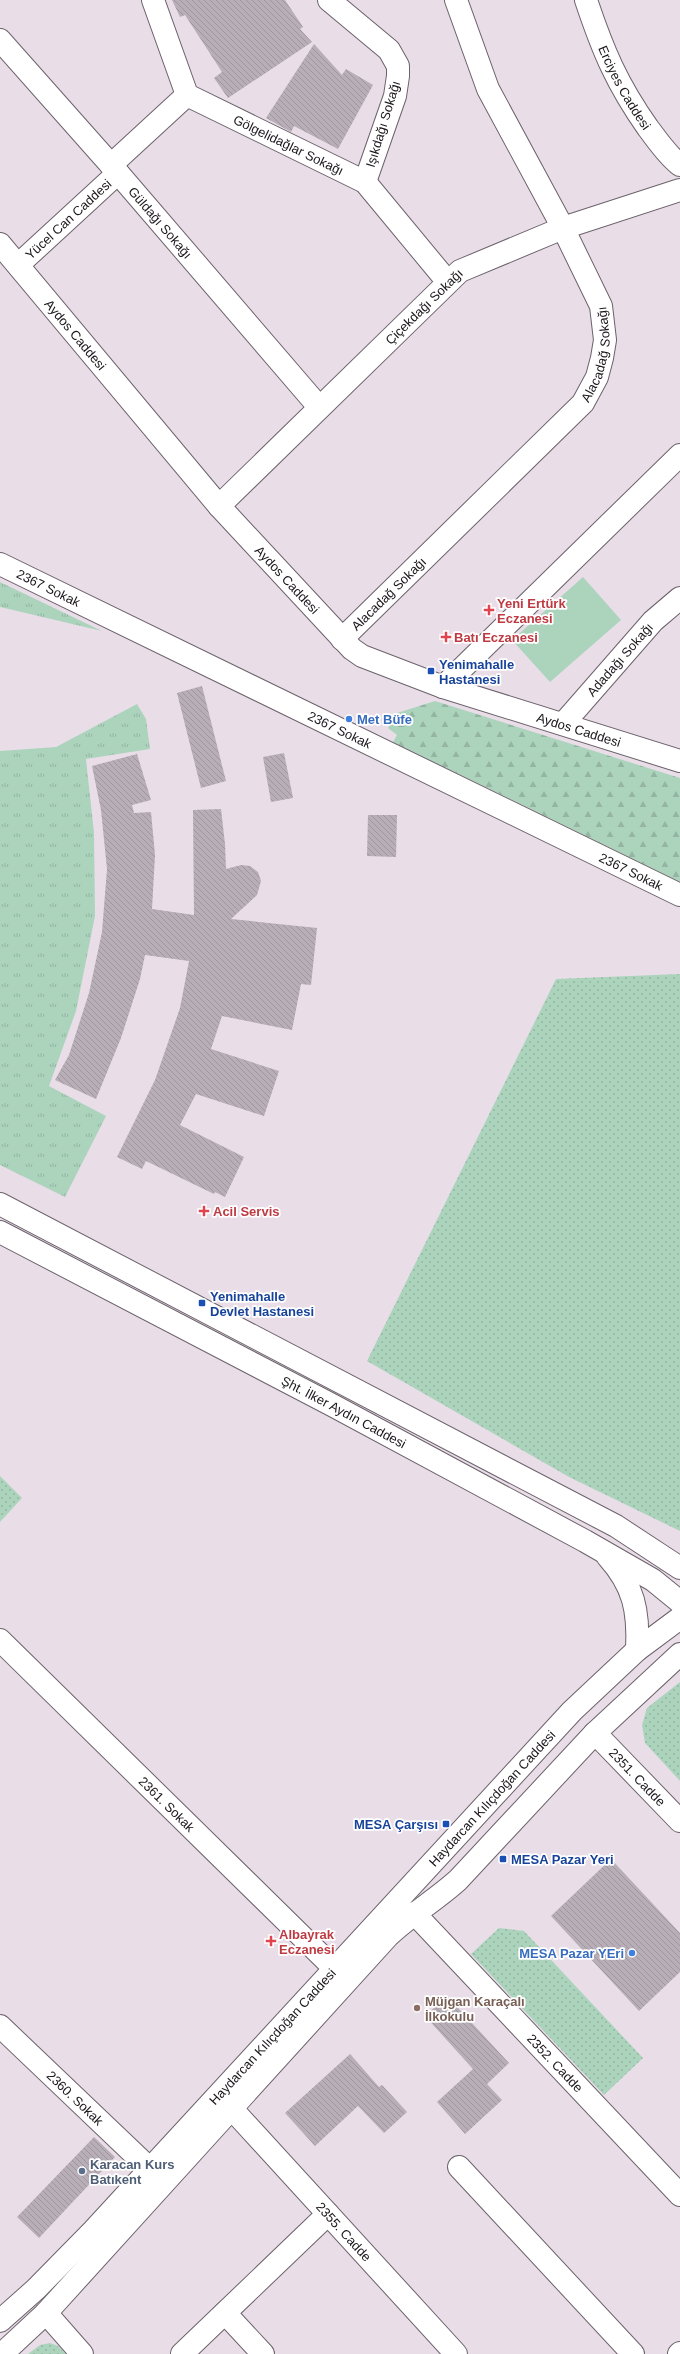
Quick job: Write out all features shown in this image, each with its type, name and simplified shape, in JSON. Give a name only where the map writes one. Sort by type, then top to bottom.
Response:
[{"type":"street","points":[[153,0],[187,95]]},
{"type":"street","name":"Işıkdağı Sokağı","points":[[329,0],[389,50],[395,57],[398,66],[395,96],[365,182]]},
{"type":"street","name":"Alacadağ Sokağı","points":[[342,639],[583,403],[592,390],[602,358],[605,340],[605,324],[601,306],[563,228],[488,89],[456,0]]},
{"type":"street","name":"Erciyes Caddesi","points":[[586,0],[604,54],[617,81],[661,146],[680,165]]},
{"type":"street","name":"Güldağı Sokağı","points":[[0,40],[115,169],[319,407]]},
{"type":"street","name":"Yücel Can Caddesi","points":[[18,265],[187,95]]},
{"type":"street","name":"Gölgelidağlar Sokağı","points":[[187,95],[365,182],[447,281]]},
{"type":"street","name":"Çiçekdağı Sokağı","points":[[219,506],[447,281],[473,264],[563,228],[680,190]]},
{"type":"street","name":"Aydos Caddesi","points":[[0,244],[219,506],[342,639],[362,656],[443,687],[680,761]]},
{"type":"street","points":[[443,687],[680,455]]},
{"type":"street","name":"2367 Sokak","points":[[0,564],[680,895]]},
{"type":"street","name":"Adadağı Sokağı","points":[[563,724],[653,621],[680,598]]},
{"type":"street","name":"Şht. İlker Aydın Caddesi","points":[[0,1204],[616,1526],[680,1568]]},
{"type":"street","name":"Şht. İlker Aydın Caddesi","points":[[0,1232],[332,1405],[601,1550],[653,1580],[680,1602]]},
{"type":"street","points":[[109,1290],[121,1267]]},
{"type":"street","points":[[616,1526],[680,1550]]},
{"type":"street","points":[[601,1550],[617,1568],[635,1602],[637,1618],[637,1650]]},
{"type":"street","name":"Haydarcan Kılıçdoğan Caddesi","points":[[0,2321],[41,2284],[150,2169],[572,1711],[637,1650],[680,1618]]},
{"type":"street","name":"2361. Sokak","points":[[0,1640],[334,1968]]},
{"type":"street","name":"Haydarcan Kılıçdoğan Caddesi","points":[[5,2353],[46,2313],[388,1936],[414,1913],[442,1894],[458,1880],[595,1733],[680,1654]]},
{"type":"street","name":"2351. Cadde","points":[[572,1711],[680,1820]]},
{"type":"street","name":"2352. Cadde","points":[[414,1913],[680,2195]]},
{"type":"street","name":"2360. Sokak","points":[[0,2026],[150,2169]]},
{"type":"street","name":"2355. Cadde","points":[[232,2109],[456,2354]]},
{"type":"street","points":[[459,2167],[633,2354]]},
{"type":"street","points":[[182,2354],[328,2214]]},
{"type":"street","points":[[46,2313],[82,2354]]},
{"type":"street","points":[[225,2313],[263,2354]]},
{"type":"green space","points":[[583,577],[621,620],[550,682],[512,640]]},
{"type":"green space","points":[[0,582],[102,631],[0,607]]},
{"type":"green space","points":[[435,701],[680,778],[680,882],[393,742],[397,735],[388,728],[397,713]]},
{"type":"green space","points":[[137,704],[146,719],[150,749],[86,759],[94,833],[95,916],[76,1011],[49,1086],[106,1116],[65,1197],[0,1165],[0,751],[56,747]]},
{"type":"green space","points":[[680,974],[680,1531],[569,1477],[367,1361],[556,979]]},
{"type":"green space","points":[[0,1476],[22,1498],[0,1522]]},
{"type":"green space","points":[[680,1682],[680,1781],[645,1743],[642,1725],[647,1708]]},
{"type":"green space","points":[[499,1928],[524,1931],[643,2058],[604,2095],[471,1954]]},
{"type":"green space","points":[[50,2343],[58,2346],[66,2354],[28,2354],[40,2345]]},
{"type":"building","points":[[172,0],[285,0],[303,27],[300,29],[312,42],[228,98],[214,78],[222,72],[185,15],[180,17]]},
{"type":"building","points":[[314,44],[342,75],[346,69],[373,85],[338,149],[294,126],[291,132],[266,118]]},
{"type":"building","points":[[202,686],[226,781],[201,788],[177,693]]},
{"type":"building","points":[[284,753],[293,798],[271,802],[263,757]]},
{"type":"building","points":[[137,754],[151,800],[132,805],[134,813],[151,812],[155,855],[152,909],[194,915],[193,810],[221,809],[226,869],[241,865],[250,866],[258,872],[261,881],[257,895],[231,919],[317,928],[311,985],[301,984],[292,1030],[222,1016],[211,1049],[279,1071],[264,1116],[196,1094],[180,1125],[244,1157],[225,1197],[215,1192],[214,1194],[146,1161],[142,1169],[117,1157],[155,1080],[180,1008],[189,961],[145,955],[140,979],[121,1038],[96,1099],[55,1080],[69,1055],[89,993],[102,932],[107,869],[101,810],[92,766]]},
{"type":"building","points":[[368,815],[397,815],[396,857],[367,856]]},
{"type":"building","name":"MESA Pazar YEri","points":[[611,1859],[680,1933],[680,1972],[639,2011],[551,1916]]},
{"type":"building","points":[[447,1996],[509,2063],[487,2084],[502,2100],[465,2134],[437,2102],[473,2069],[425,2016]]},
{"type":"building","points":[[350,2054],[379,2087],[382,2085],[407,2112],[384,2133],[358,2106],[315,2146],[285,2113]]},
{"type":"building","points":[[94,2137],[115,2157],[39,2238],[17,2217]]},
{"type":"place","name":"Yeni Ertürk Eczanesi","points":[[489,610]]},
{"type":"place","name":"Batı Eczanesi","points":[[446,637]]},
{"type":"place","name":"Yenimahalle Hastanesi","points":[[431,671]]},
{"type":"place","name":"Met Büfe","points":[[349,719]]},
{"type":"place","name":"Acil Servis","points":[[204,1211]]},
{"type":"place","name":"Yenimahalle Devlet Hastanesi","points":[[202,1303]]},
{"type":"place","name":"MESA Çarşısı","points":[[446,1824]]},
{"type":"place","name":"MESA Pazar Yeri","points":[[503,1859]]},
{"type":"place","name":"Albayrak Eczanesi","points":[[271,1941]]},
{"type":"place","name":"MESA Pazar YEri","points":[[632,1953]]},
{"type":"place","name":"Müjgan Karaçalı İlkokulu","points":[[417,2008]]},
{"type":"place","name":"Karacan Kurs Batıkent","points":[[82,2171]]}]
